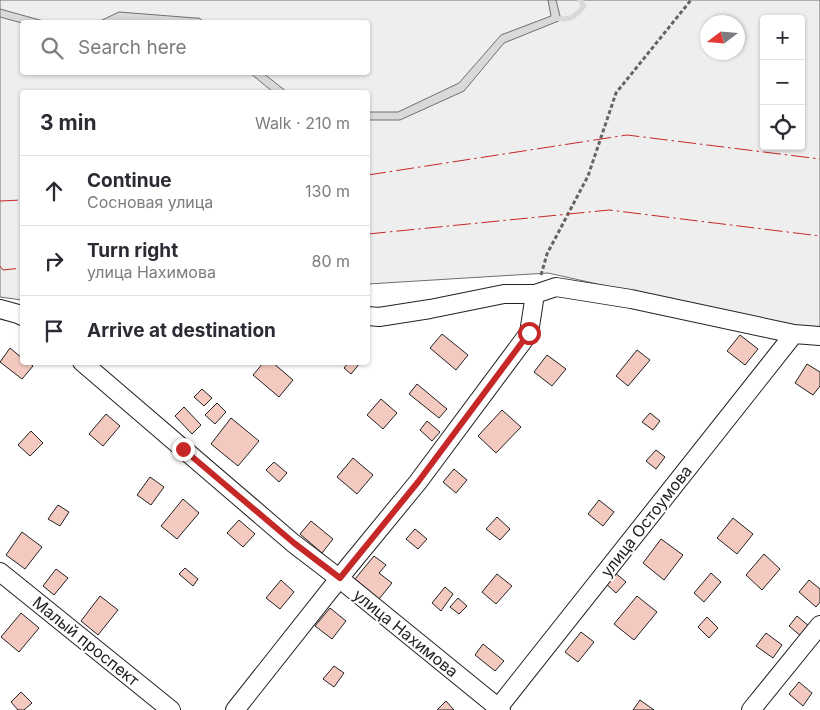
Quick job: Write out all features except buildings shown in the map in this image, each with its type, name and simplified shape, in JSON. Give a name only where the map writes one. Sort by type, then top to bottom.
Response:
[{"type":"street","points":[[370,316],[430,309],[504,294],[535,294],[556,287],[631,299],[794,334],[820,336]]},
{"type":"street","points":[[235,710],[418,482],[529,333],[535,294]]},
{"type":"street","points":[[0,309],[20,315]]},
{"type":"street","name":"улица Остоумова","points":[[499,709],[794,334]]},
{"type":"street","name":"улица Нахимова","points":[[86,365],[294,543],[340,578],[499,709]]},
{"type":"street","name":"Малый проспект","points":[[0,572],[171,710]]},
{"type":"street","points":[[751,710],[820,625]]},
{"type":"path","points":[[535,294],[547,254],[588,176],[616,93],[691,0]]},
{"type":"shaded area","points":[[0,0],[820,0],[820,331],[795,328],[548,273],[370,284],[370,90],[20,90],[20,300],[0,297]]},
{"type":"shaded area","points":[[548,0],[556,0],[561,20],[504,43],[464,91],[400,120],[370,120],[370,112],[398,112],[459,83],[501,35],[551,16]]},
{"type":"shaded area","points":[[0,9],[40,20],[20,20],[20,22],[0,17]]},
{"type":"shaded area","points":[[119,12],[199,18],[202,20],[102,20]]},
{"type":"shaded area","points":[[252,75],[266,75],[284,90],[271,90]]},
{"type":"waterway","points":[[555,18],[565,19],[578,13],[584,6],[580,0]]},
{"type":"power","points":[[370,175],[627,135],[820,159]]},
{"type":"power","points":[[0,201],[20,200]]},
{"type":"power","points":[[370,234],[609,210],[820,236]]},
{"type":"power","points":[[0,266],[3,270],[20,268]]},
{"type":"route","points":[[183,449],[294,543],[340,578],[418,482],[529,333]]}]
